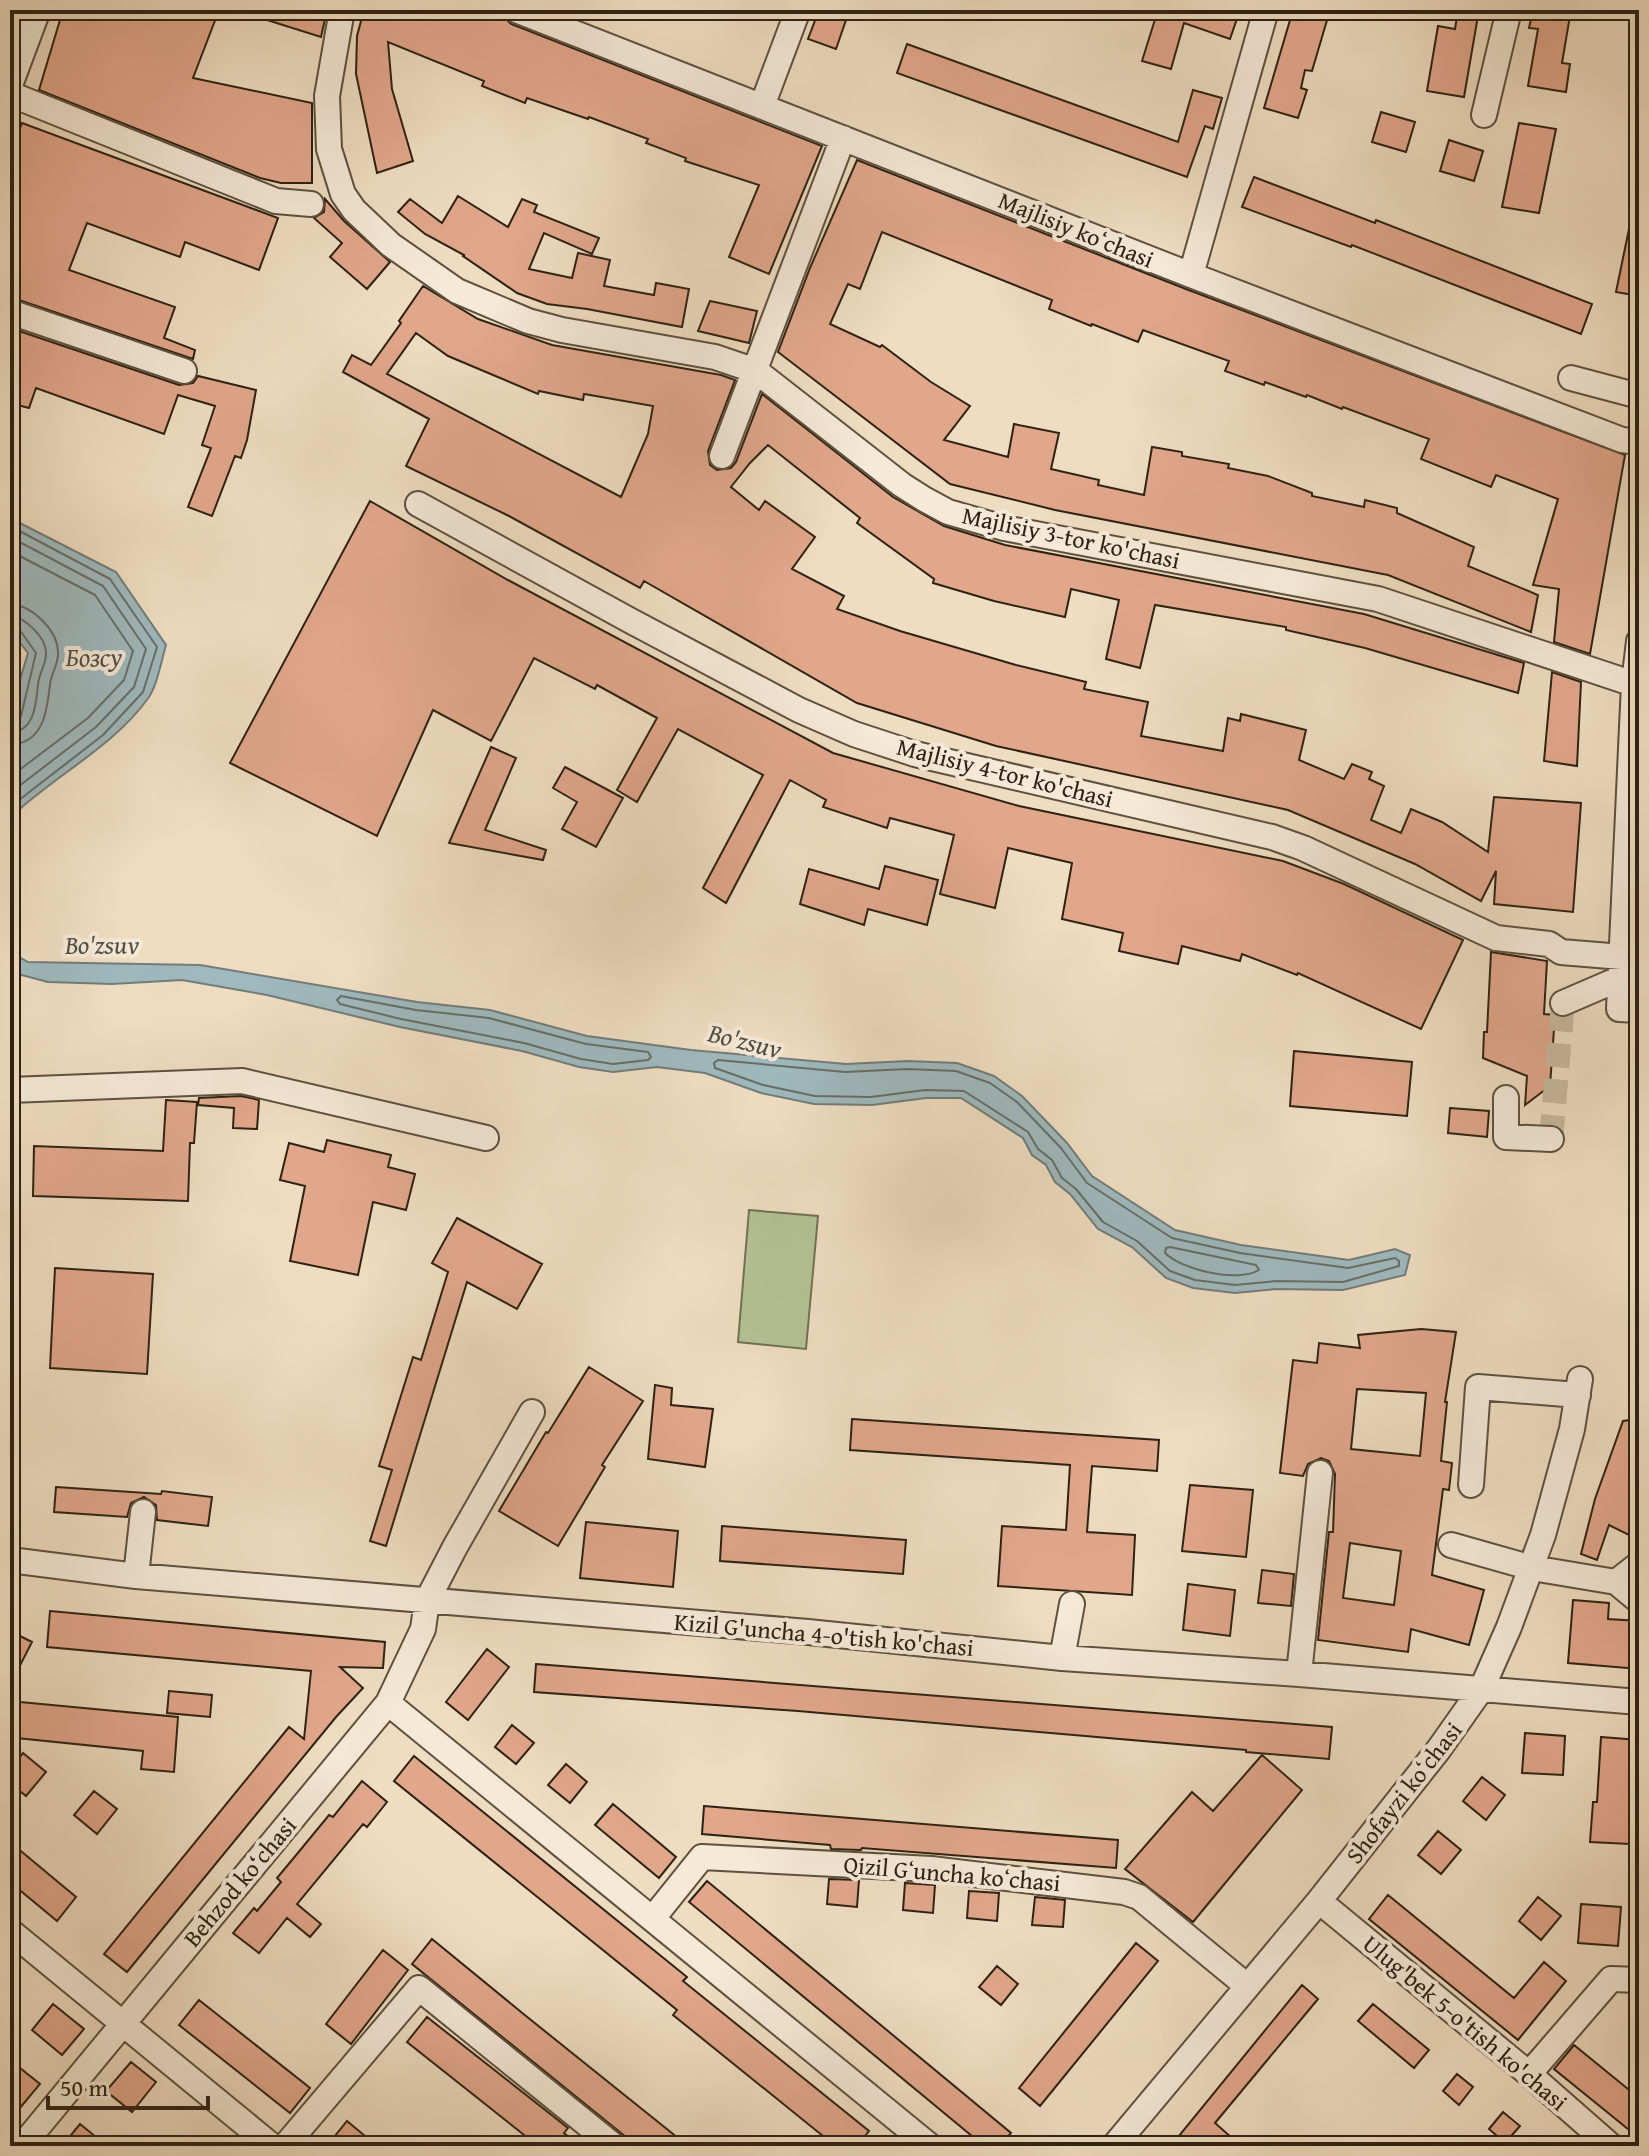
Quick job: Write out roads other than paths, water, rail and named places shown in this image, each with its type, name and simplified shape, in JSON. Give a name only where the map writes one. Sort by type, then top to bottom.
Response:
[{"type":"street","points":[[10,85],[38,10]]},
{"type":"street","name":"Majlisiy 3-tor ko'chasi","points":[[342,10],[327,96],[329,149],[343,194],[381,237],[457,291],[528,321],[562,330],[715,357],[756,371],[902,485],[948,512],[1004,528],[1378,599],[1634,684]]},
{"type":"street","name":"Majlisiy koʻchasi","points":[[516,10],[1191,275],[1622,440],[1639,442]]},
{"type":"street","points":[[762,106],[798,10]]},
{"type":"street","points":[[1191,275],[1266,10]]},
{"type":"street","points":[[1484,115],[1509,10]]},
{"type":"street","points":[[10,94],[276,201],[311,204]]},
{"type":"street","points":[[722,456],[843,138]]},
{"type":"street","points":[[10,312],[184,371]]},
{"type":"street","points":[[1571,378],[1639,396]]},
{"type":"street","name":"Majlisiy 4-tor ko'chasi","points":[[418,504],[799,710],[854,734],[915,754],[1272,837],[1303,848],[1496,938],[1549,944],[1561,952],[1622,968]]},
{"type":"street","points":[[1629,1010],[1622,968],[1634,684],[1639,641]]},
{"type":"street","points":[[1563,1003],[1622,968]]},
{"type":"street","points":[[10,1090],[242,1081],[486,1138]]},
{"type":"street","points":[[1506,1098],[1506,1137],[1551,1139]]},
{"type":"street","name":"Shofayzi koʻchasi","points":[[1114,2146],[1319,1901],[1439,1749],[1482,1688],[1532,1568],[1568,1444],[1579,1387],[1478,1387],[1471,1485]]},
{"type":"street","name":"Behzod ko‘chasi","points":[[22,2146],[388,1703],[423,1629],[427,1601],[532,1412]]},
{"type":"street","points":[[1299,1674],[1320,1473]]},
{"type":"street","points":[[136,1576],[143,1512]]},
{"type":"street","points":[[1451,1545],[1532,1568],[1616,1582],[1639,1601]]},
{"type":"street","name":"Kizil G'uncha 4-o'tish ko'chasi","points":[[10,1560],[136,1576],[808,1632],[1062,1658],[1639,1702]]},
{"type":"street","points":[[1616,1582],[1639,1564]]},
{"type":"street","points":[[1062,1658],[1072,1604]]},
{"type":"street","points":[[388,1703],[930,2146]]},
{"type":"street","name":"Qizil Gʻuncha koʻchasi","points":[[653,1918],[702,1857],[931,1869],[1124,1892],[1139,1897],[1247,1986]]},
{"type":"street","name":"Ulug'bek 5-o'tish ko'chasi","points":[[1319,1901],[1529,2074],[1611,2146]]},
{"type":"street","points":[[10,1931],[272,2146]]},
{"type":"street","points":[[1529,2074],[1611,1979],[1639,1980]]},
{"type":"street","points":[[285,2146],[419,1988],[614,2146]]},
{"type":"water","name":"Бозсу","points":[[10,518],[116,572],[166,645],[152,692],[134,715],[101,747],[10,818],[10,725],[28,653],[10,630]]},
{"type":"water","points":[[10,952],[28,962],[200,965],[417,1002],[490,1010],[587,1036],[691,1050],[846,1064],[908,1061],[957,1063],[994,1076],[1022,1096],[1067,1143],[1092,1176],[1175,1230],[1241,1245],[1349,1260],[1395,1249],[1410,1255],[1405,1275],[1343,1290],[1276,1289],[1235,1293],[1193,1288],[1166,1278],[1132,1247],[1098,1229],[1070,1194],[1055,1182],[1046,1165],[1032,1155],[1023,1138],[961,1098],[926,1098],[872,1105],[814,1104],[761,1093],[705,1073],[657,1067],[613,1072],[579,1067],[522,1051],[400,1027],[267,995],[182,980],[112,984],[48,982],[10,972]]},
{"type":"tunnel","points":[[1551,1139],[1563,1003]]},
{"type":"water label","name":"Bo'zsuv","points":[[102,945]]},
{"type":"water label","name":"Bo'zsuv","points":[[745,1041]]}]
